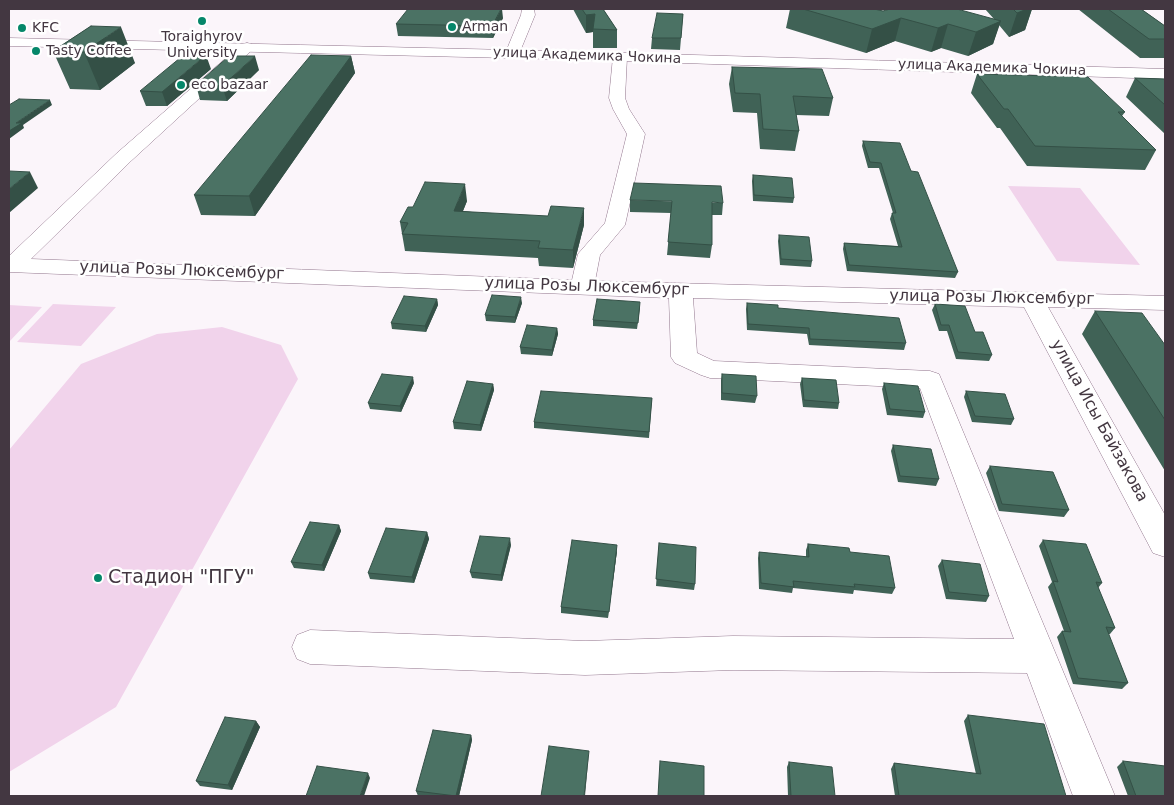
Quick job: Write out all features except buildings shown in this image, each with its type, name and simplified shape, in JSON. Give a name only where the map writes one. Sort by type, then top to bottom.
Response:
[{"type":"street","points":[[512,54],[528,15],[528,9]]},
{"type":"street","name":"улица Академика Чокина","points":[[9,42],[512,54],[1165,74]]},
{"type":"street","points":[[10,265],[124,157],[247,47]]},
{"type":"street","points":[[582,287],[588,267],[589,254],[615,225],[636,134],[621,109],[617,98],[620,57]]},
{"type":"street","name":"улица Розы Люксембург","points":[[10,265],[681,291],[1165,303]]},
{"type":"street","points":[[681,291],[684,357],[710,369],[930,380],[1094,796]]},
{"type":"street","name":"улица Исы Байзакова","points":[[1032,299],[1165,544]]},
{"type":"street","points":[[310,647],[585,658],[732,652],[1039,656]]},
{"type":"shaded area","points":[[1008,186],[1080,188],[1140,265],[1057,261]]},
{"type":"shaded area","points":[[53,304],[116,307],[81,346],[17,342]]},
{"type":"shaded area","points":[[9,305],[42,307],[9,342]]},
{"type":"shaded area","name":"Стадион \"ПГУ\"","points":[[222,327],[281,345],[298,379],[116,707],[9,772],[9,450],[81,364],[157,334]]},
{"type":"place","name":"Toraighyrov University","points":[[202,21]]},
{"type":"place","name":"Arman","points":[[452,27]]},
{"type":"place","name":"KFC","points":[[22,28]]},
{"type":"place","name":"Tasty Coffee","points":[[36,51]]},
{"type":"place","name":"eco bazaar","points":[[181,85]]},
{"type":"place","name":"Стадион \"ПГУ\"","points":[[98,578]]}]
